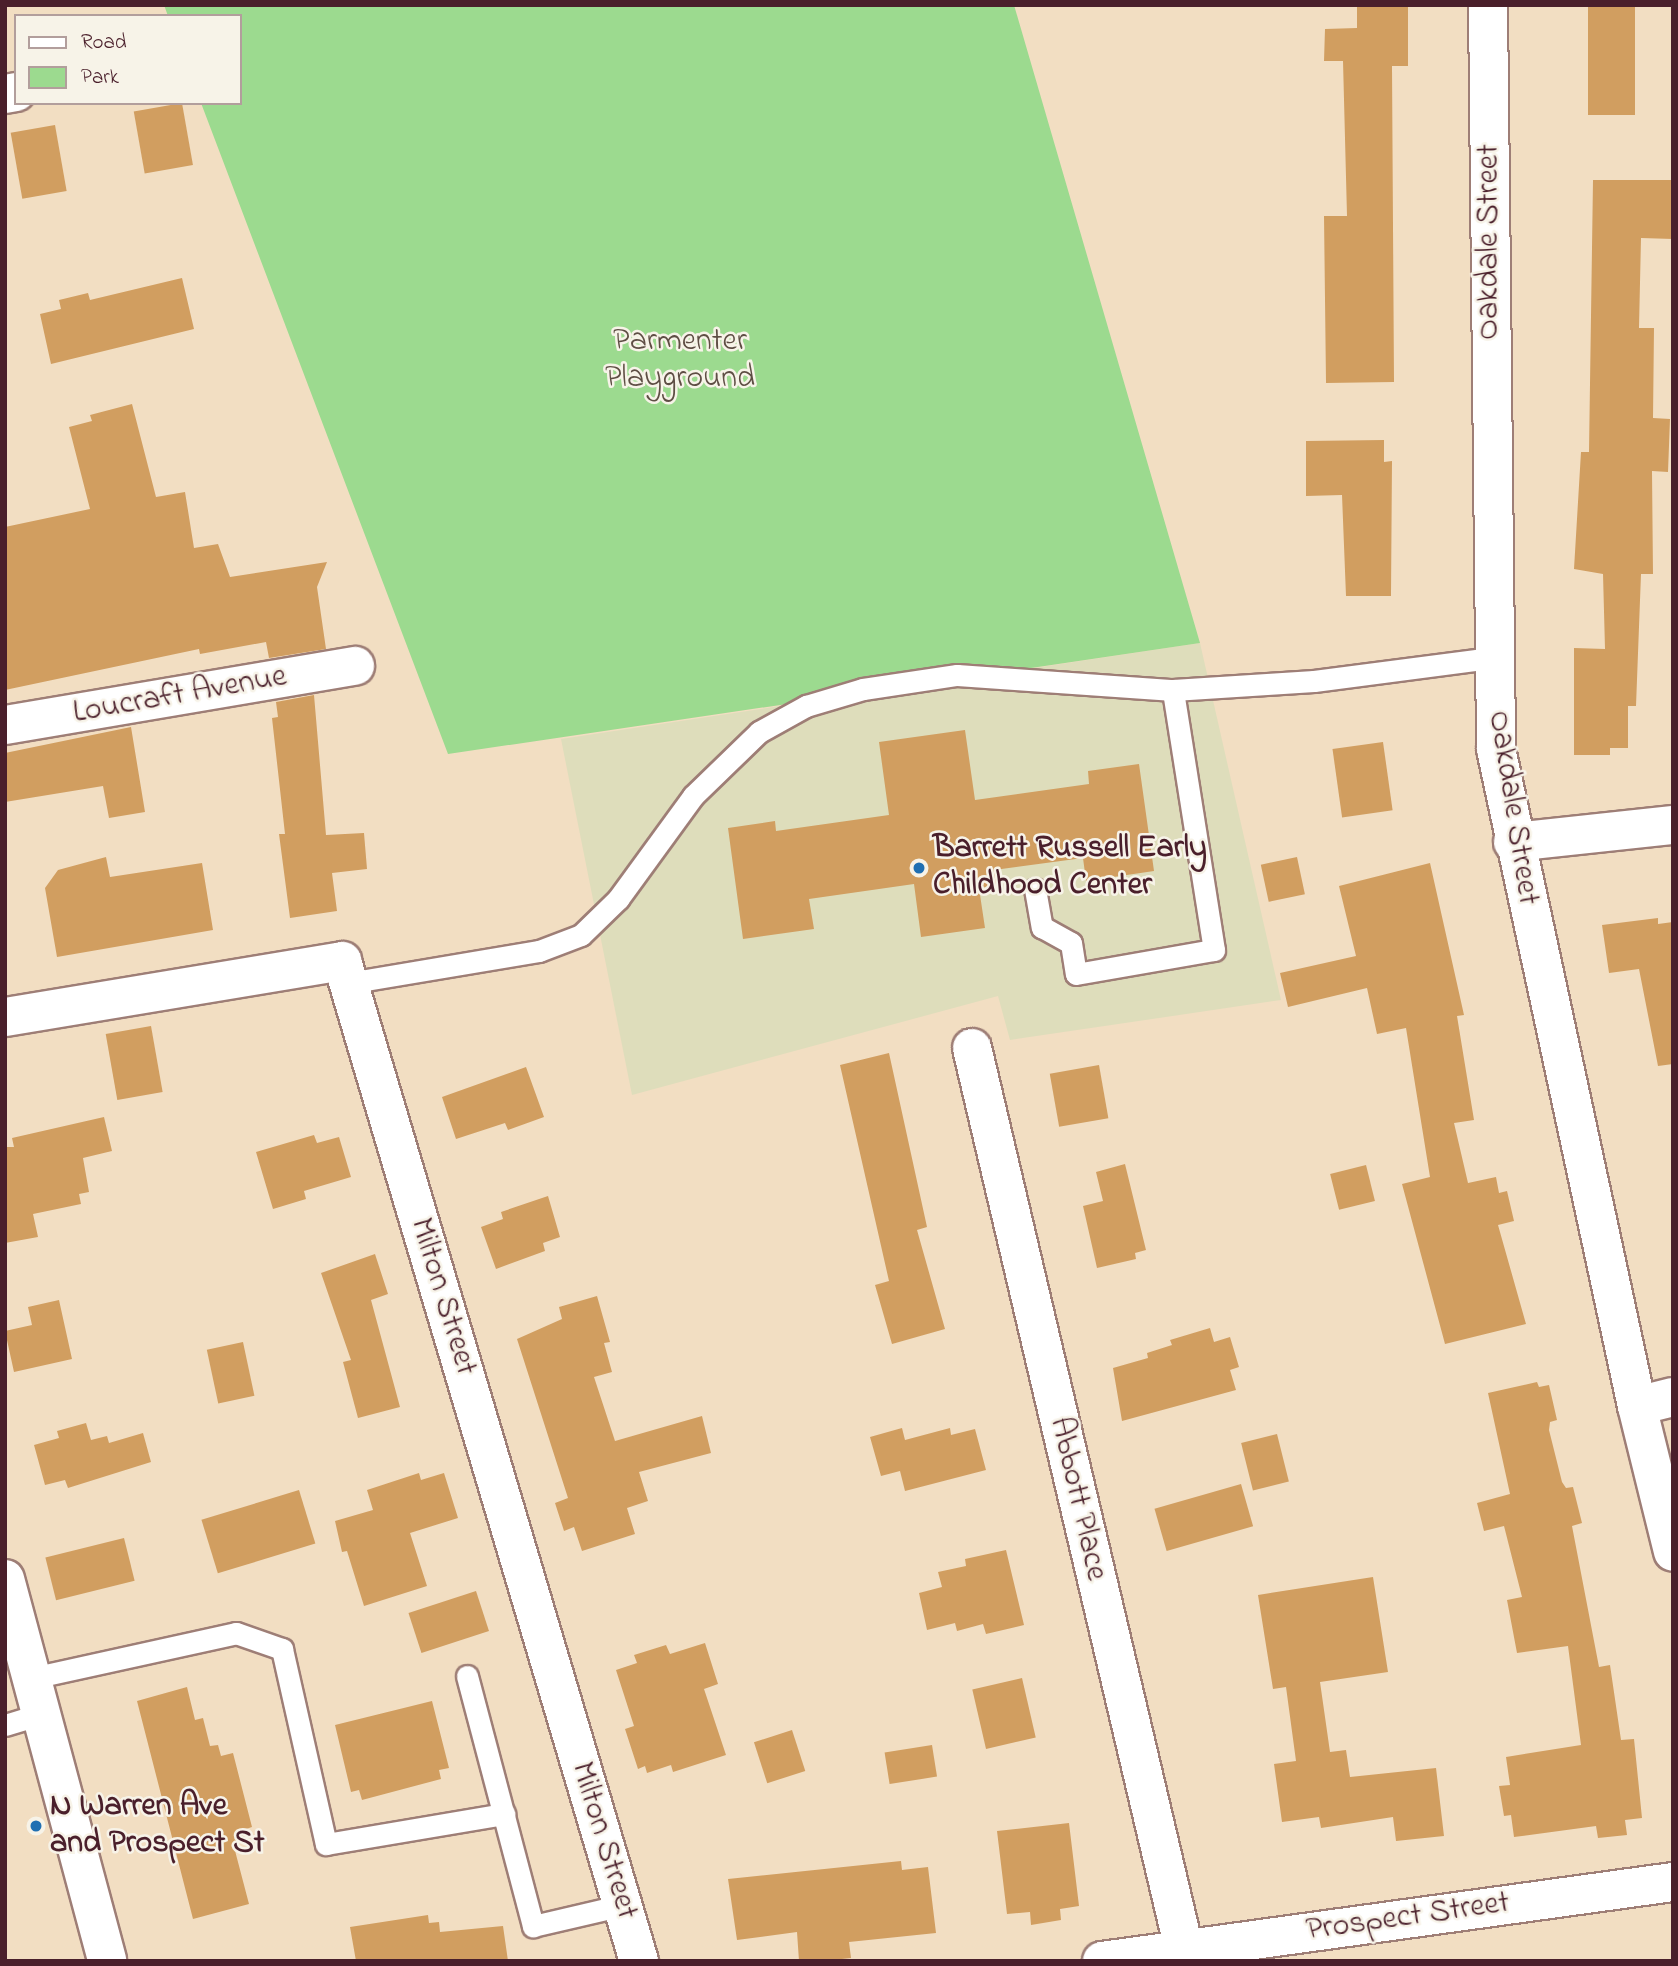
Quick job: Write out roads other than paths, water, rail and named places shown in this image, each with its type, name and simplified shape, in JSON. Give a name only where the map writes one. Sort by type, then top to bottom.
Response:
[{"type":"street","name":"Oakdale Street","points":[[1488,5],[1492,658],[1496,749],[1513,842],[1637,1406],[1673,1552]]},
{"type":"street","name":"Loucraft Avenue","points":[[5,725],[355,666]]},
{"type":"street","points":[[1513,842],[1673,825]]},
{"type":"street","name":"Milton Street","points":[[5,1017],[342,961],[639,1961]]},
{"type":"street","name":"Abbott Place","points":[[972,1048],[1184,1949]]},
{"type":"street","points":[[1637,1406],[1673,1397]]},
{"type":"street","points":[[5,1579],[107,1961]]},
{"type":"street","name":"Prospect Street","points":[[1102,1961],[1673,1882]]},
{"type":"lane","points":[[348,983],[540,951],[581,935],[618,900],[693,796],[759,732],[806,706],[863,689],[957,675],[1173,690],[1314,681],[1492,658]]},
{"type":"lane","points":[[1035,889],[1042,928],[1071,943],[1076,974],[1214,950],[1173,690]]},
{"type":"lane","points":[[32,1678],[236,1633],[282,1649],[326,1844],[504,1814]]},
{"type":"lane","points":[[467,1676],[533,1926],[622,1905]]},
{"type":"lane","points":[[5,1725],[42,1714]]},
{"type":"place","name":"Barrett Russell Early Childhood Center","points":[[919,868]]},
{"type":"place","name":"N Warren Ave and Prospect St","points":[[36,1826]]},
{"type":"park label","name":"Parmenter Playground","points":[[680,362]]}]
